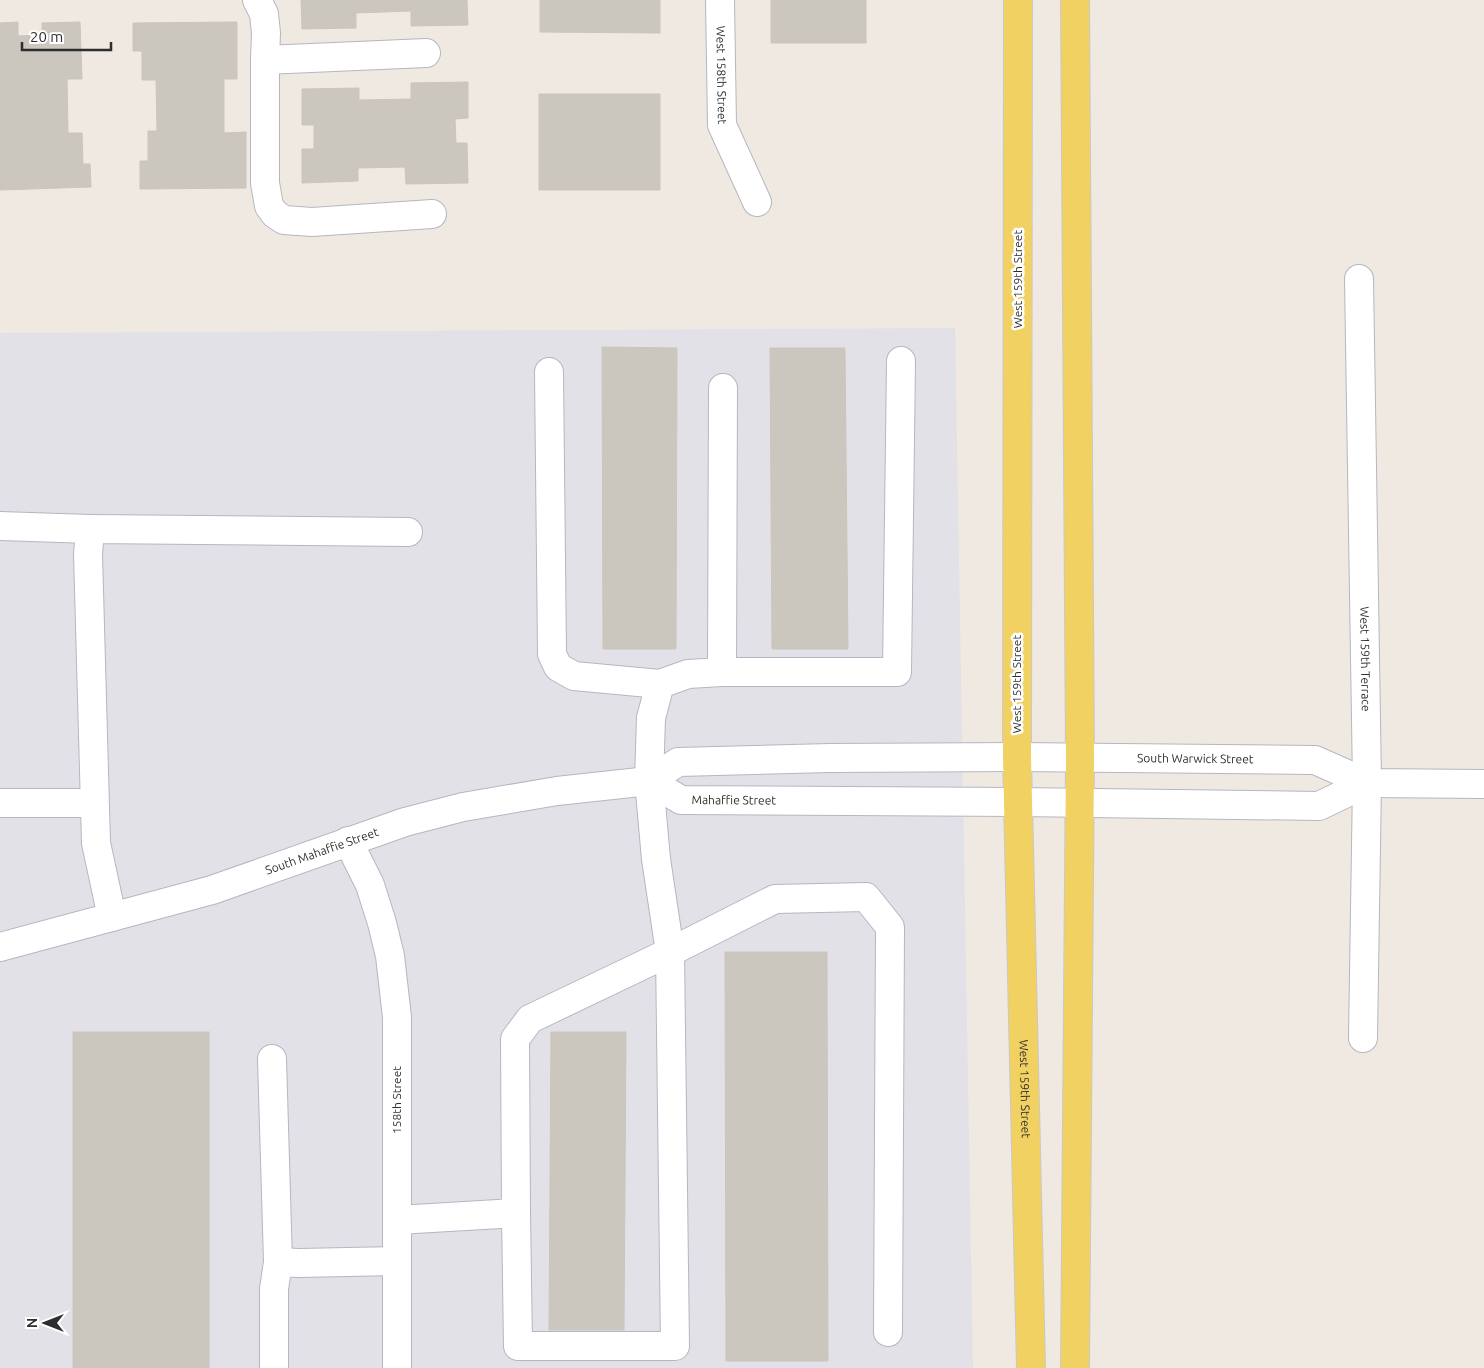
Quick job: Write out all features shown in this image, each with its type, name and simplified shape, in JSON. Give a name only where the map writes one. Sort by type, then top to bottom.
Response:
[{"type":"main road","name":"West 159th Street","points":[[1018,0],[1017,758],[1031,1368]]},
{"type":"main road","points":[[1075,0],[1080,758],[1075,1368]]},
{"type":"street","points":[[257,0],[264,14],[266,32],[266,183],[269,206],[275,214],[284,220],[312,222],[432,214]]},
{"type":"street","name":"West 158th Street","points":[[720,0],[722,125],[757,202]]},
{"type":"street","points":[[265,60],[426,54]]},
{"type":"street","name":"West 159th Terrace","points":[[1360,279],[1367,783],[1363,1038]]},
{"type":"street","points":[[549,372],[552,654],[558,667],[574,676],[660,684],[688,674],[722,672],[897,672],[902,360]]},
{"type":"street","points":[[722,672],[723,388]]},
{"type":"street","points":[[0,526],[90,529],[408,532]]},
{"type":"street","points":[[90,529],[88,554],[96,843],[112,917]]},
{"type":"street","points":[[660,684],[651,718],[649,781],[656,859],[670,952],[675,1346],[518,1346],[515,1038],[530,1019],[670,952],[775,899],[866,897],[890,927],[888,1332]]},
{"type":"street","points":[[649,781],[678,762],[810,758],[1017,758]]},
{"type":"street","name":"South Warwick Street","points":[[1017,758],[1315,760],[1367,783],[1484,784]]},
{"type":"street","name":"Mahaffie Street","points":[[649,781],[681,800],[1018,802]]},
{"type":"street","name":"South Mahaffie Street","points":[[0,947],[212,890],[405,822],[463,807],[557,791],[649,781]]},
{"type":"street","name":"South Warwick Street","points":[[1018,802],[1319,806],[1367,783]]},
{"type":"street","points":[[0,802],[94,803]]},
{"type":"street","name":"158th Street","points":[[348,841],[370,885],[382,923],[390,956],[397,1017],[397,1368]]},
{"type":"street","points":[[272,1060],[278,1262],[274,1288],[274,1368]]},
{"type":"street","points":[[397,1220],[516,1213]]},
{"type":"street","points":[[278,1262],[397,1261]]},
{"type":"shaded area","points":[[955,328],[973,1368],[0,1368],[0,333]]},
{"type":"building","points":[[301,0],[467,0],[468,25],[411,26],[411,11],[356,13],[356,28],[302,29]]},
{"type":"building","points":[[540,0],[660,0],[660,33],[540,32]]},
{"type":"building","points":[[771,0],[866,0],[866,43],[771,43]]},
{"type":"building","points":[[18,22],[18,36],[42,35],[42,23],[80,22],[82,79],[67,79],[68,133],[82,133],[83,164],[90,164],[91,187],[0,190],[0,23]]},
{"type":"building","points":[[237,22],[237,79],[224,79],[224,133],[246,132],[246,188],[140,189],[140,161],[148,161],[148,131],[157,131],[156,80],[142,80],[142,51],[133,51],[133,23]]},
{"type":"building","points":[[468,82],[468,118],[455,119],[456,143],[467,143],[468,183],[406,184],[405,167],[358,168],[358,181],[302,183],[302,149],[314,149],[314,125],[302,125],[302,89],[359,88],[359,100],[411,99],[411,83]]},
{"type":"building","points":[[539,94],[660,94],[660,190],[539,190]]},
{"type":"building","points":[[602,347],[677,348],[676,649],[603,649]]},
{"type":"building","points":[[770,348],[845,348],[848,649],[772,649]]},
{"type":"building","points":[[725,952],[827,952],[828,1361],[726,1361]]},
{"type":"building","points":[[73,1032],[209,1032],[209,1368],[73,1368]]},
{"type":"building","points":[[551,1032],[626,1032],[624,1330],[549,1330]]}]
